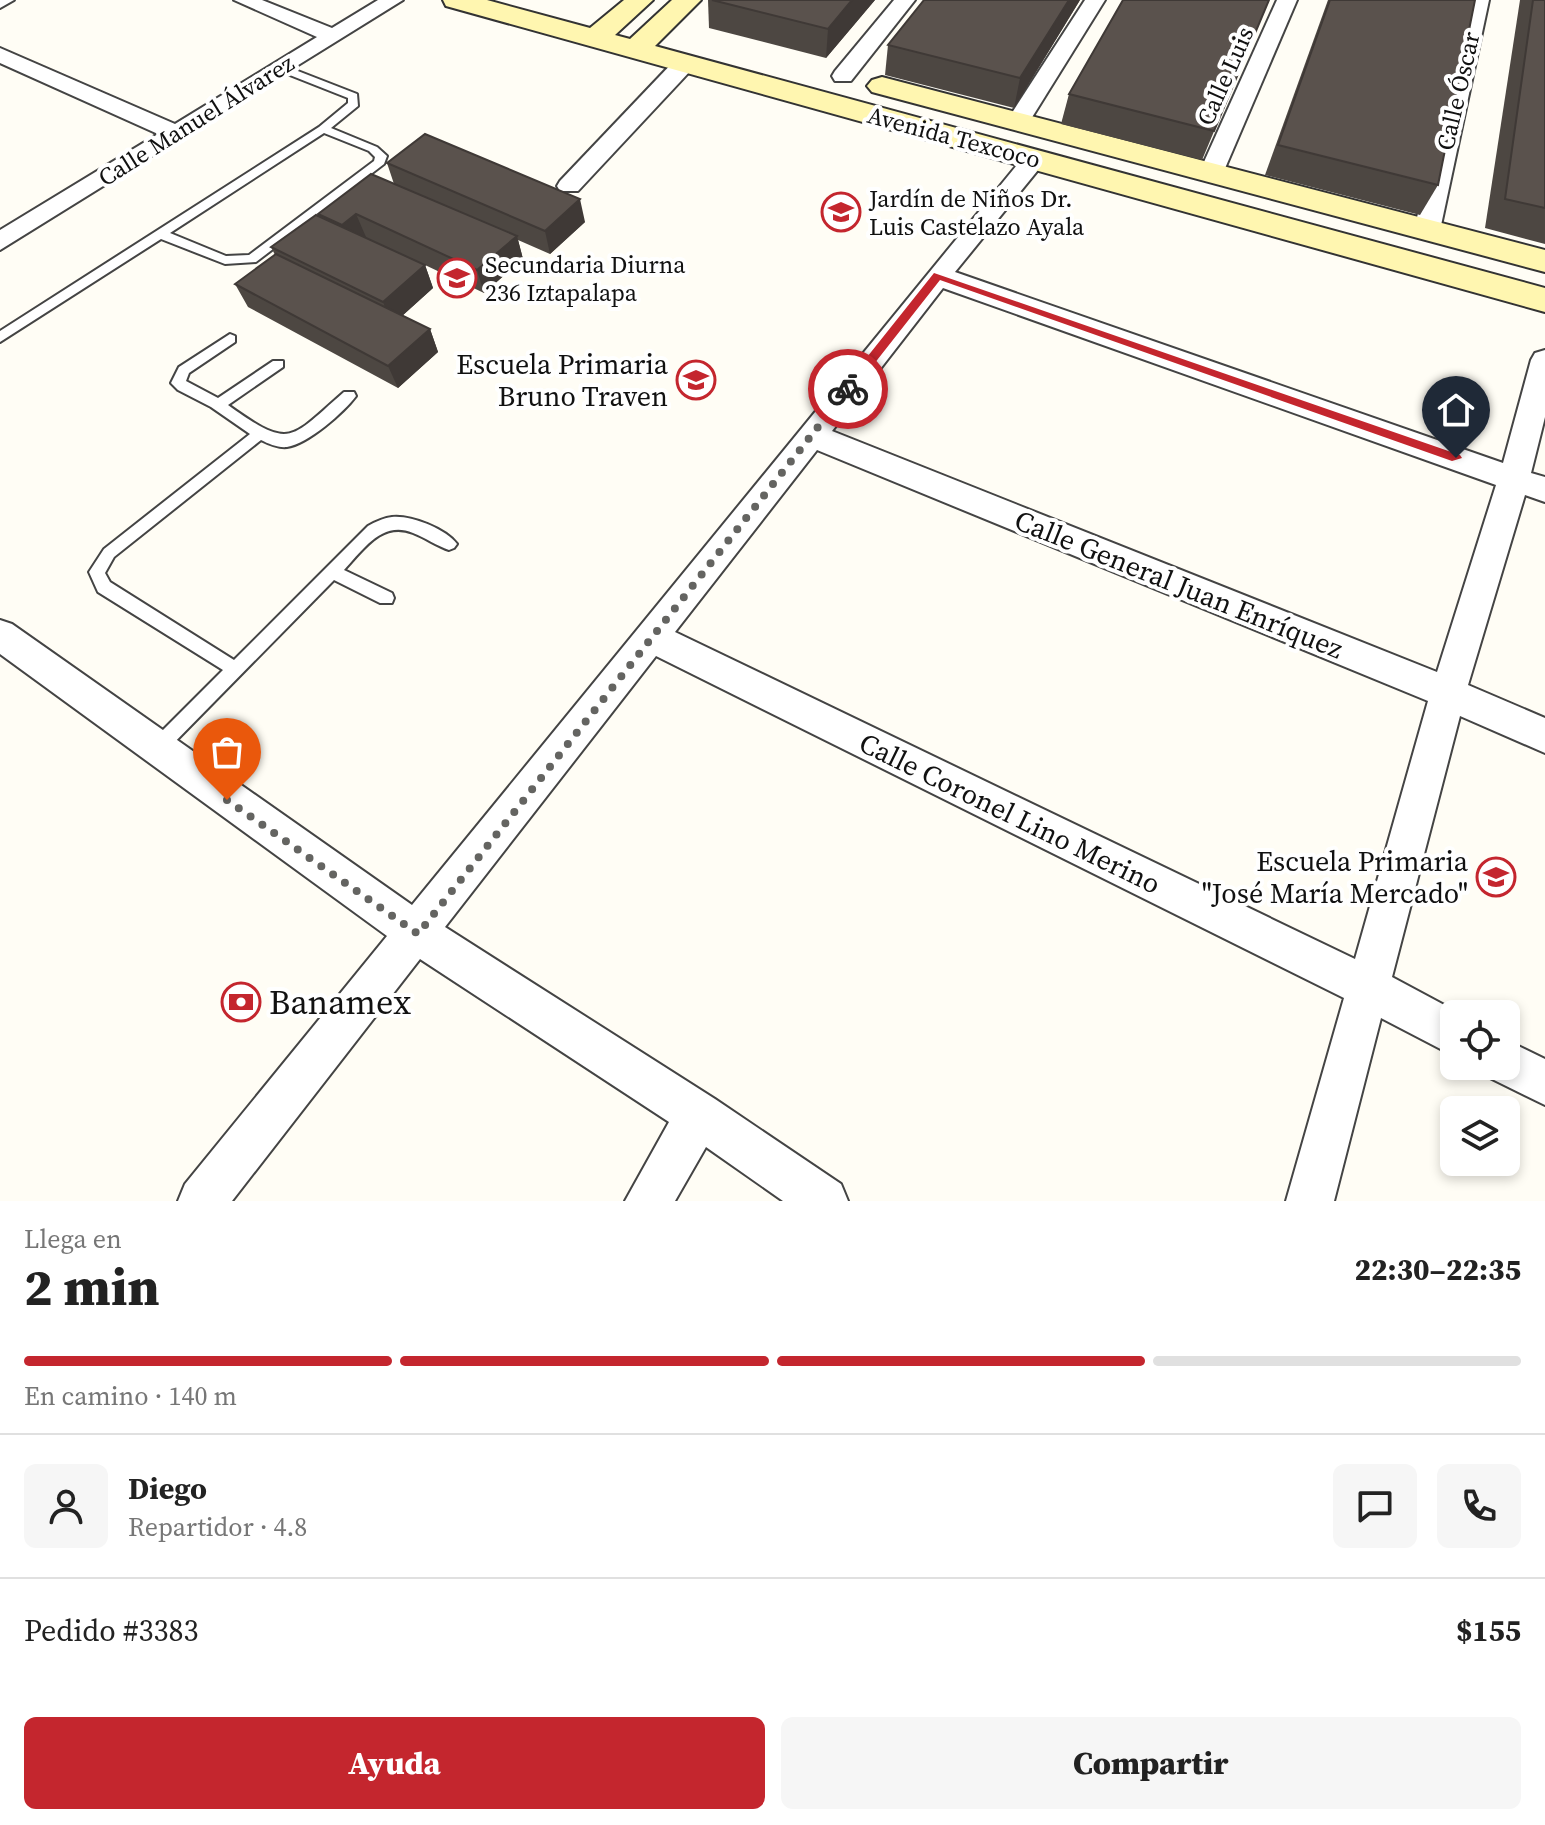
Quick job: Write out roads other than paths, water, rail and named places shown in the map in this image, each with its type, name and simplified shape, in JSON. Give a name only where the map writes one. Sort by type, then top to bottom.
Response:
[{"type":"main road","name":"Avenida Texcoco","points":[[456,0],[1545,300]]},
{"type":"main road","points":[[556,0],[631,8],[661,26],[737,47]]},
{"type":"main road","points":[[634,50],[688,0]]},
{"type":"main road","points":[[595,38],[631,8]]},
{"type":"main road","name":"Avenida Texcoco","points":[[813,67],[1545,261]]},
{"type":"main road","points":[[1484,284],[1493,247]]},
{"type":"street","points":[[244,0],[332,36]]},
{"type":"street","name":"Calle Manuel Álvarez","points":[[0,242],[393,0]]},
{"type":"street","points":[[843,76],[905,0]]},
{"type":"street","points":[[1018,122],[1095,0]]},
{"type":"street","name":"Calle Luis","points":[[1211,173],[1287,0]]},
{"type":"street","name":"Calle Óscar","points":[[1427,230],[1479,0]]},
{"type":"street","points":[[0,55],[176,133]]},
{"type":"street","points":[[569,186],[685,63]]},
{"type":"street","points":[[202,1201],[418,934],[938,276],[1035,159]]},
{"type":"street","points":[[938,276],[1529,484]]},
{"type":"street","points":[[1310,1201],[1448,693],[1529,484],[1545,360]]},
{"type":"street","name":"Calle General Juan Enríquez","points":[[812,435],[1448,693],[1545,736]]},
{"type":"street","points":[[0,635],[418,934],[699,1115],[824,1201]]},
{"type":"street","name":"Calle Coronel Lino Merino","points":[[651,637],[1369,988],[1440,1026]]},
{"type":"street","points":[[1520,1070],[1545,1083]]},
{"type":"street","points":[[649,1201],[699,1115]]},
{"type":"lane","points":[[0,338],[323,129],[354,104],[353,96],[281,68]]},
{"type":"lane","points":[[160,234],[233,262],[260,254],[380,162],[381,156],[373,149],[323,129]]},
{"type":"lane","points":[[230,339],[184,370],[178,379],[183,387],[218,405],[257,436],[275,443],[296,439],[349,396]]},
{"type":"lane","points":[[218,405],[278,364]]},
{"type":"lane","points":[[236,670],[104,587],[97,572],[109,553],[257,436]]},
{"type":"lane","points":[[156,749],[384,524],[407,523],[449,544]]},
{"type":"lane","points":[[333,572],[386,598]]},
{"type":"place","name":"Jardín de Niños Dr. Luis Castelazo Ayala","points":[[841,212]]},
{"type":"place","name":"Secundaria Diurna 236 Iztapalapa","points":[[457,278]]},
{"type":"place","name":"Escuela Primaria Bruno Traven","points":[[696,380]]},
{"type":"place","name":"Escuela Primaria \"José María Mercado\"","points":[[1496,877]]},
{"type":"place","name":"Banamex","points":[[241,1002]]}]
